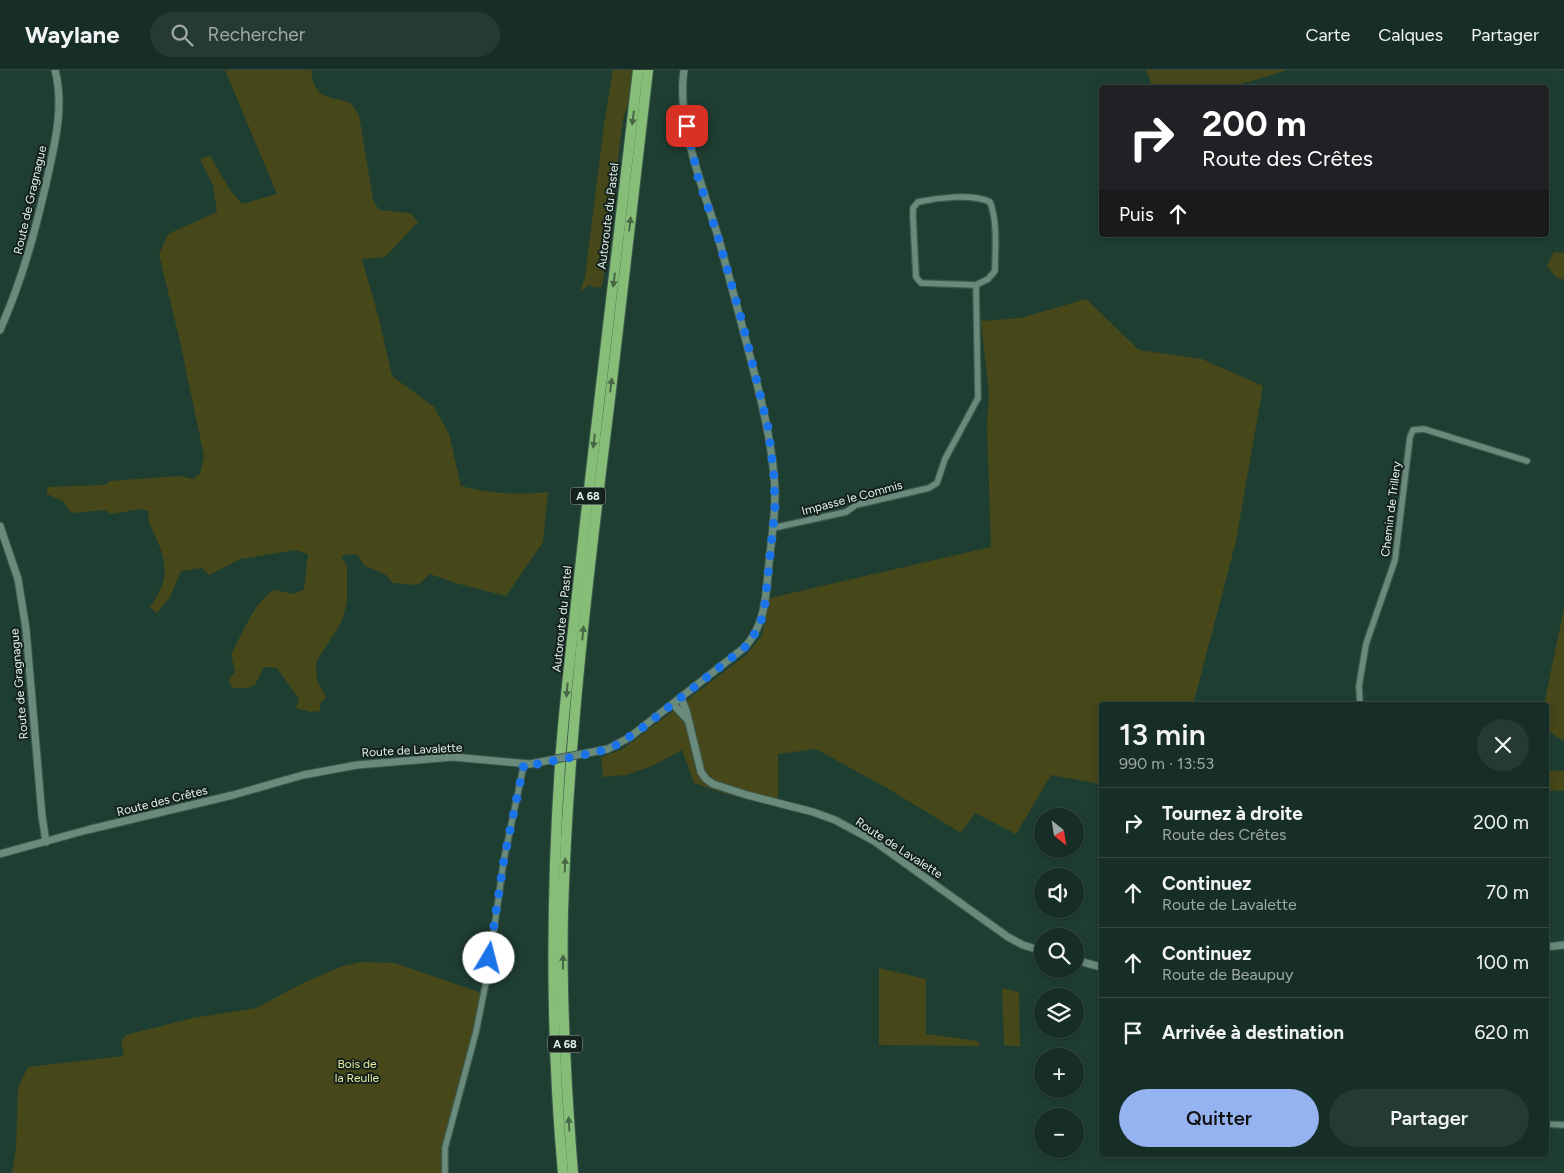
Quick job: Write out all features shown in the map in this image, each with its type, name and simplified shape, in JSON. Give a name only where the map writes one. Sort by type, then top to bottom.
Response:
[{"type":"highway","name":"Autoroute du Pastel","points":[[563,1173],[555,1050],[553,983],[554,898],[561,748],[572,636],[638,70]]},
{"type":"highway","name":"Autoroute du Pastel","points":[[573,1173],[563,981],[563,914],[572,748],[590,563],[648,70]]},
{"type":"street","name":"Route de Gragnague","points":[[0,330],[16,296],[27,261],[56,140],[60,104],[59,86],[55,70]]},
{"type":"street","points":[[446,1173],[445,1148],[476,1032],[488,972],[504,859],[527,764],[598,752],[630,737],[744,648],[759,627],[766,595],[775,508],[774,476],[768,427],[743,325],[718,237],[698,177],[690,143],[685,108],[684,70]]},
{"type":"street","points":[[976,197],[990,202],[993,209],[995,228],[995,271],[988,279],[976,285],[921,283],[918,280],[916,277],[913,208],[918,202],[929,199],[976,197]]},
{"type":"street","name":"Impasse le Commis","points":[[773,528],[846,512],[856,505],[929,488],[937,483],[945,459],[978,398],[976,285]]},
{"type":"street","name":"Chemin de Trillery","points":[[1360,702],[1359,686],[1366,644],[1395,560],[1410,437],[1413,430],[1424,429],[1527,461]]},
{"type":"street","name":"Route de Gragnague","points":[[0,526],[18,579],[26,629],[42,816],[46,842]]},
{"type":"street","name":"Route de Lavalette","points":[[681,698],[684,701],[701,772],[713,784],[835,820],[874,841],[1008,937],[1034,948]]},
{"type":"street","name":"Route de Lavalette","points":[[673,704],[688,720]]},
{"type":"street","name":"Route de Lavalette","points":[[330,769],[439,758],[478,759],[527,764]]},
{"type":"street","name":"Route des Crêtes","points":[[0,854],[87,830],[233,795],[330,769]]},
{"type":"street","points":[[1549,947],[1564,945]]},
{"type":"street","points":[[1084,963],[1099,967]]},
{"type":"street","points":[[1549,1124],[1564,1125]]},
{"type":"green space","points":[[225,70],[311,70],[315,87],[319,92],[328,97],[351,103],[359,115],[373,200],[379,210],[410,213],[418,222],[385,257],[362,259],[379,319],[392,376],[434,407],[449,434],[461,486],[482,491],[504,493],[548,492],[543,542],[506,596],[459,584],[430,574],[418,585],[393,583],[386,575],[364,565],[358,555],[341,556],[347,566],[347,603],[341,623],[316,662],[317,681],[326,697],[320,704],[320,711],[311,712],[296,708],[299,699],[277,668],[264,667],[255,685],[247,688],[233,688],[228,680],[235,672],[231,654],[254,610],[274,590],[293,594],[304,590],[308,554],[295,550],[240,559],[209,575],[202,568],[181,571],[170,597],[157,613],[150,607],[163,583],[165,567],[161,550],[150,523],[148,511],[139,509],[112,514],[104,510],[71,513],[63,501],[47,494],[47,487],[105,485],[110,481],[179,476],[193,479],[200,474],[204,456],[159,254],[168,234],[217,212],[213,185],[200,159],[210,156],[230,190],[242,204],[277,194]]},
{"type":"green space","points":[[613,70],[632,70],[628,104],[623,119],[603,281],[601,288],[589,285],[580,292],[585,277],[604,125]]},
{"type":"green space","points":[[1146,70],[1288,70],[1238,85],[1152,85]]},
{"type":"green space","points":[[1554,252],[1564,253],[1564,280],[1556,277],[1547,266]]},
{"type":"green space","points":[[1086,299],[1139,350],[1202,359],[1263,386],[1236,541],[1194,702],[1099,702],[1099,784],[1051,775],[1016,834],[975,813],[961,833],[887,788],[816,749],[778,754],[778,807],[726,794],[694,783],[682,750],[654,765],[626,775],[603,777],[601,757],[623,749],[746,655],[762,636],[770,598],[991,547],[987,425],[989,393],[981,321],[1021,318]]},
{"type":"green space","points":[[1564,608],[1564,741],[1549,732],[1549,702],[1545,702]]},
{"type":"green space","points":[[1549,770],[1564,771],[1564,791],[1549,790]]},
{"type":"green space","name":"Bois de la Reulle","points":[[361,962],[395,963],[481,993],[480,1006],[444,1138],[442,1173],[12,1173],[16,1149],[18,1088],[28,1067],[124,1056],[121,1041],[126,1035],[193,1018],[256,1008],[303,983],[343,966]]},
{"type":"green space","points":[[879,968],[926,979],[926,1034],[978,1041],[980,1046],[879,1045]]},
{"type":"green space","points":[[1002,988],[1019,992],[1020,1047],[1004,1045]]},
{"type":"route","points":[[489,958],[504,859],[524,764],[538,764],[598,752],[619,744],[744,648],[759,627],[764,612],[775,508],[774,476],[768,427],[743,325],[718,237],[698,177],[687,126]]}]
